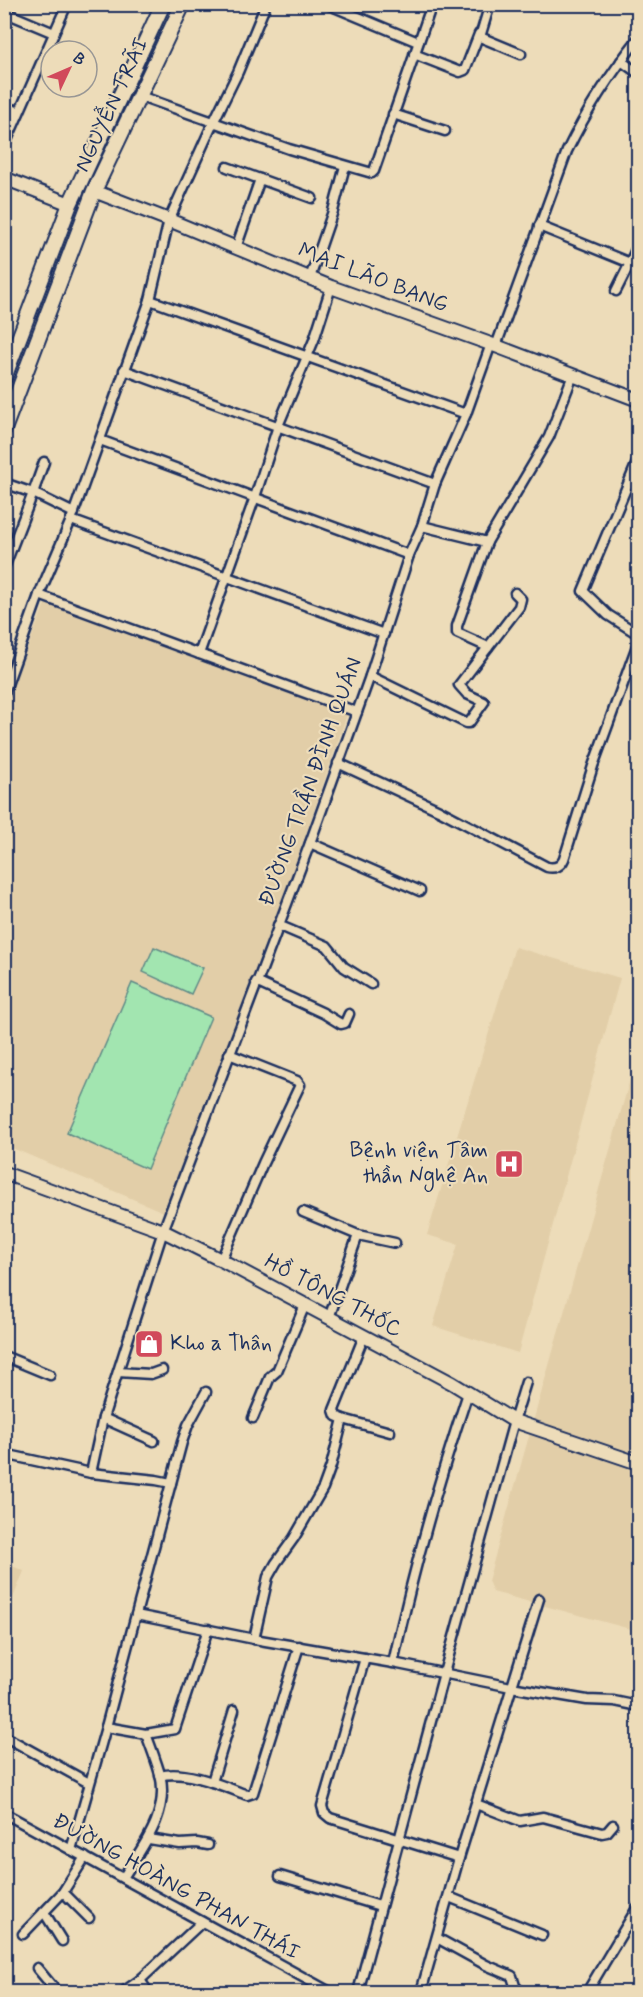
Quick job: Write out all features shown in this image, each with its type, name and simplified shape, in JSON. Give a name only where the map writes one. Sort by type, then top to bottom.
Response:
[{"type":"main road","name":"NGUYỄN TRÃI","points":[[4,378],[70,204],[163,4]]},
{"type":"main road","name":"NGUYỄN TRÃI","points":[[4,429],[94,192],[183,4]]},
{"type":"main road","points":[[70,204],[94,192]]},
{"type":"street","points":[[4,147],[68,4]]},
{"type":"street","points":[[4,693],[39,595],[73,516],[150,300],[169,220],[238,72],[266,4]]},
{"type":"street","points":[[327,4],[418,42]]},
{"type":"street","points":[[140,96],[213,123],[369,173],[374,171],[432,4]]},
{"type":"street","points":[[414,54],[460,72],[465,70],[490,4]]},
{"type":"street","points":[[4,12],[54,33]]},
{"type":"street","points":[[479,34],[482,40],[521,54]]},
{"type":"street","name":"ĐƯỜNG TRẦN ĐÌNH QUÁN","points":[[91,1473],[103,1418],[163,1231],[310,843],[435,484],[494,345],[572,140],[621,61],[639,39]]},
{"type":"street","points":[[621,61],[639,73]]},
{"type":"street","points":[[4,106],[19,112]]},
{"type":"street","points":[[393,114],[444,131]]},
{"type":"street","points":[[310,278],[333,211],[345,166]]},
{"type":"street","points":[[227,167],[312,198]]},
{"type":"street","points":[[4,178],[70,204]]},
{"type":"street","points":[[236,248],[260,179]]},
{"type":"street","name":"MAI LÃO BẠNG","points":[[94,192],[169,220],[331,287],[639,400]]},
{"type":"street","points":[[539,226],[630,263]]},
{"type":"street","points":[[616,291],[639,245]]},
{"type":"street","points":[[199,654],[255,498],[278,426],[314,340],[331,287]]},
{"type":"street","points":[[150,300],[466,414]]},
{"type":"street","points":[[124,370],[435,484]]},
{"type":"street","points":[[488,647],[457,633],[457,626],[487,542],[549,437],[573,375]]},
{"type":"street","points":[[100,440],[409,555]]},
{"type":"street","points":[[639,460],[583,591],[608,615],[639,634]]},
{"type":"street","points":[[4,568],[44,462]]},
{"type":"street","points":[[4,483],[33,493],[73,516],[227,577],[384,634]]},
{"type":"street","points":[[422,526],[487,542]]},
{"type":"street","points":[[370,676],[469,723],[484,702],[467,694],[459,686],[519,606],[521,599],[515,593]]},
{"type":"street","points":[[39,595],[357,712]]},
{"type":"street","points":[[338,763],[440,810],[547,867],[556,867],[564,859],[593,765],[639,643]]},
{"type":"street","points":[[310,843],[420,891]]},
{"type":"street","points":[[278,925],[327,946],[344,967],[370,984]]},
{"type":"street","points":[[256,982],[324,1013],[341,1024],[345,1023],[349,1014]]},
{"type":"street","points":[[221,1260],[300,1085],[297,1081],[229,1054]]},
{"type":"street","name":"HỒ TÔNG THỐC","points":[[4,1173],[163,1231],[364,1336],[514,1421],[639,1463]]},
{"type":"street","points":[[303,1212],[358,1235],[395,1243]]},
{"type":"street","points":[[329,1318],[358,1235]]},
{"type":"street","points":[[253,1418],[270,1377],[277,1371],[305,1305]]},
{"type":"street","points":[[364,1336],[334,1410],[336,1416],[343,1419],[390,1432]]},
{"type":"street","points":[[4,1356],[50,1375]]},
{"type":"street","points":[[118,1372],[151,1374],[162,1370]]},
{"type":"street","points":[[358,1992],[526,1382]]},
{"type":"street","points":[[71,1850],[184,1433],[206,1392]]},
{"type":"street","points":[[393,1663],[416,1565],[468,1393]]},
{"type":"street","points":[[103,1418],[154,1441]]},
{"type":"street","points":[[254,1639],[268,1577],[323,1488],[343,1419]]},
{"type":"street","points":[[4,1454],[91,1473],[171,1483]]},
{"type":"street","points":[[421,1992],[459,1858],[539,1599]]},
{"type":"street","points":[[136,1615],[511,1687],[638,1706]]},
{"type":"street","points":[[106,1727],[146,1734],[153,1731],[172,1731],[178,1725],[208,1629]]},
{"type":"street","points":[[160,1776],[176,1774],[212,1782],[247,1795],[253,1793],[299,1646]]},
{"type":"street","points":[[365,1658],[322,1811],[330,1818],[459,1858]]},
{"type":"street","points":[[212,1782],[234,1710]]},
{"type":"street","points":[[123,1878],[149,1839],[160,1807],[160,1776],[146,1734]]},
{"type":"street","points":[[4,1736],[89,1783]]},
{"type":"street","points":[[476,1804],[520,1821],[543,1817],[602,1833],[607,1832],[613,1825]]},
{"type":"street","name":"ĐƯỜNG HOÀNG PHAN THÁI","points":[[4,1813],[330,1992]]},
{"type":"street","points":[[149,1839],[180,1844],[208,1845]]},
{"type":"street","points":[[23,1934],[63,1892],[85,1857]]},
{"type":"street","points":[[280,1876],[380,1906]]},
{"type":"street","points":[[63,1892],[89,1918]]},
{"type":"street","points":[[449,1897],[542,1935]]},
{"type":"street","points":[[587,1992],[637,1908]]},
{"type":"street","points":[[44,1912],[62,1941]]},
{"type":"street","points":[[123,1992],[140,1980],[202,1922]]},
{"type":"street","points":[[437,1938],[486,1965],[512,1976],[515,1986],[521,1992]]},
{"type":"street","points":[[37,1968],[55,1992]]},
{"type":"street","points":[[140,1980],[148,1992]]},
{"type":"shaded area","points":[[46,601],[349,709],[275,924],[166,1213],[5,1145],[4,708]]},
{"type":"shaded area","name":"Bệnh viện Tâm thần Nghệ An","points":[[515,947],[620,978],[518,1353],[433,1326],[458,1244],[427,1235]]},
{"type":"shaded area","points":[[638,1051],[638,1631],[493,1592],[488,1581]]},
{"type":"shaded area","points":[[5,1563],[24,1571],[5,1618]]},
{"type":"green space","points":[[154,947],[203,968],[191,994],[143,972]]},
{"type":"green space","points":[[132,983],[211,1017],[147,1169],[67,1133]]},
{"type":"place","name":"Bệnh viện Tâm thần Nghệ An","points":[[509,1164]]},
{"type":"place","name":"Kho a Thân","points":[[149,1344]]}]
